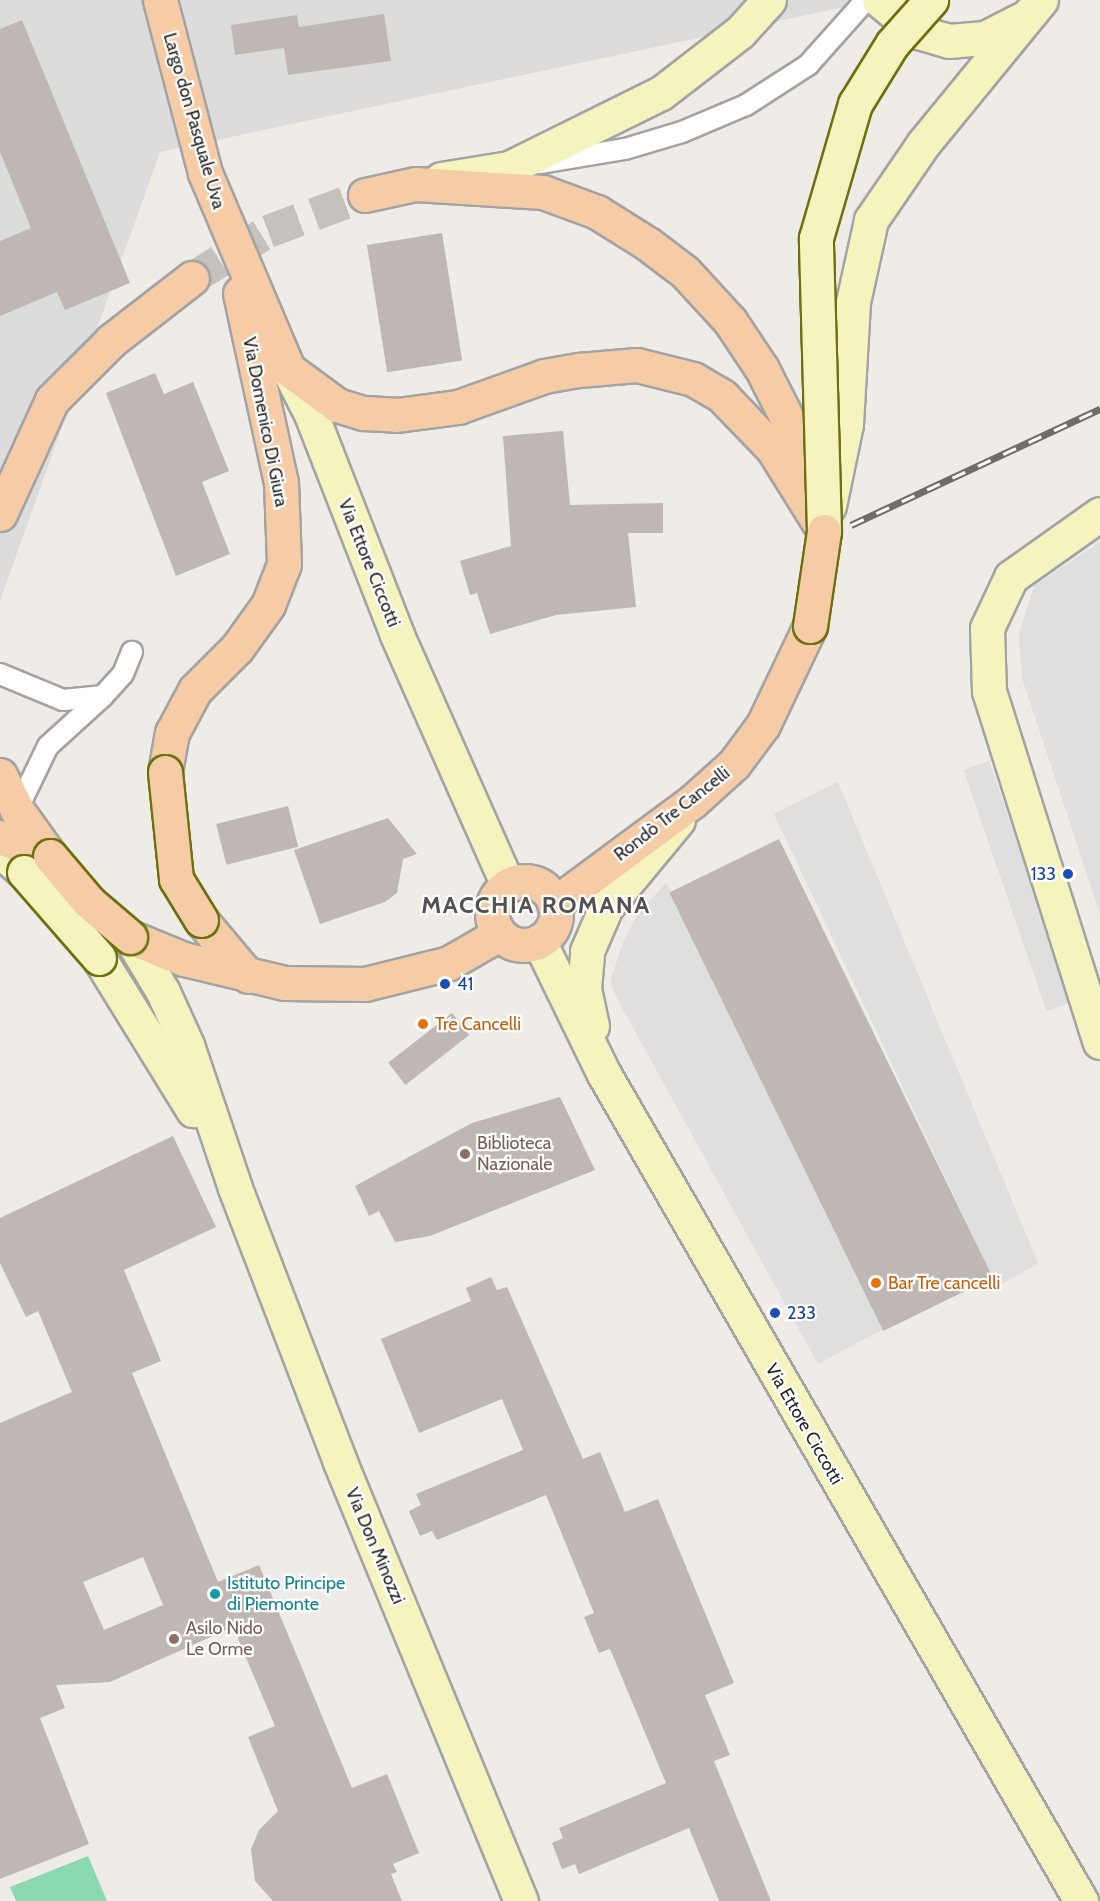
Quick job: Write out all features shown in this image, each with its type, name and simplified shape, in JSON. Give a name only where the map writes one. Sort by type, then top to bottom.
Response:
[{"type":"main road","name":"Largo don Pasquale Uva","points":[[160,0],[205,173],[230,241]]},
{"type":"main road","points":[[415,184],[509,168],[661,93],[740,32],[769,0]]},
{"type":"main road","points":[[879,0],[900,22],[950,41],[986,38],[1032,9]]},
{"type":"main road","points":[[824,531],[816,238],[855,104],[892,44],[931,0]]},
{"type":"main road","points":[[824,531],[846,424],[854,302],[871,220],[922,144],[987,70],[1032,9]]},
{"type":"main road","name":"Rondò Tre Cancelli","points":[[365,195],[415,184],[543,192],[597,212],[685,272],[730,321],[762,369],[797,438],[824,531],[810,626],[763,725],[734,764],[693,801],[554,904]]},
{"type":"main road","name":"Via Ettore Ciccotti","points":[[230,241],[311,414],[398,635],[508,885]]},
{"type":"main road","name":"Via Domenico Di Giura","points":[[230,241],[267,433],[281,483],[284,564],[268,605],[237,648],[195,690],[172,734],[165,772],[176,879],[201,920],[248,976]]},
{"type":"main road","points":[[0,465],[52,400],[112,340],[192,278]]},
{"type":"main road","points":[[288,369],[337,405],[398,415],[458,407],[544,376],[579,370],[637,365],[693,379],[722,396],[773,449],[824,531]]},
{"type":"main road","points":[[0,514],[52,400]]},
{"type":"main road","points":[[1100,514],[1011,577],[987,628],[988,691],[1100,1042]]},
{"type":"main road","points":[[0,775],[9,824],[24,860],[99,957],[164,1057],[235,1188]]},
{"type":"main road","points":[[604,1074],[584,989],[587,951],[606,907],[693,801]]},
{"type":"main road","points":[[24,860],[89,902],[130,937],[184,959],[285,983],[365,984],[449,963],[499,934]]},
{"type":"main road","points":[[536,883],[554,904],[553,925],[539,941],[518,944],[499,934],[492,907],[508,885],[536,883]]},
{"type":"main road","points":[[130,937],[163,992],[187,1045],[235,1188]]},
{"type":"main road","name":"Via Ettore Ciccotti","points":[[539,941],[604,1074],[1081,1901]]},
{"type":"main road","name":"Via Don Minozzi","points":[[235,1188],[340,1462],[521,1901]]},
{"type":"lane","points":[[509,168],[625,149],[682,132],[746,105],[808,65],[866,0]]},
{"type":"lane","points":[[9,824],[48,746],[103,696],[123,674],[132,652]]},
{"type":"lane","points":[[0,674],[63,700],[103,696]]},
{"type":"shaded area","points":[[0,0],[877,0],[160,152],[0,601]]},
{"type":"shaded area","points":[[1100,542],[1100,914],[1022,678],[1019,634],[1034,586]]},
{"type":"shaded area","points":[[989,761],[1072,1002],[1046,1011],[963,770]]},
{"type":"shaded area","points":[[838,782],[1038,1263],[997,1287],[774,814]]},
{"type":"shaded area","points":[[666,883],[883,1329],[818,1364],[614,993],[611,979],[624,940],[639,912]]},
{"type":"green space","points":[[88,1856],[107,1901],[16,1901],[10,1887]]},
{"type":"building","points":[[384,14],[391,61],[288,75],[284,48],[235,55],[231,25],[297,15],[299,27]]},
{"type":"building","points":[[22,20],[130,283],[65,310],[57,292],[0,316],[0,241],[31,228],[0,152],[0,29]]},
{"type":"building","points":[[442,233],[462,360],[387,372],[367,245]]},
{"type":"building","points":[[155,373],[164,394],[193,382],[229,471],[202,482],[230,554],[176,576],[106,393]]},
{"type":"building","points":[[563,431],[570,505],[663,503],[663,533],[628,533],[636,607],[556,615],[490,634],[477,593],[470,595],[460,561],[511,546],[503,436]]},
{"type":"building","points":[[288,806],[298,847],[226,865],[216,824]]},
{"type":"building","points":[[388,818],[417,854],[403,859],[397,893],[385,902],[320,924],[294,850]]},
{"type":"building","points":[[779,839],[993,1278],[883,1331],[669,892]]},
{"type":"building","points":[[452,1013],[469,1035],[405,1085],[388,1063]]},
{"type":"building","points":[[560,1097],[595,1170],[430,1236],[395,1242],[379,1211],[369,1216],[355,1186],[472,1123]]},
{"type":"building","points":[[173,1136],[216,1227],[124,1270],[161,1361],[132,1373],[218,1582],[259,1565],[352,1788],[387,1774],[419,1853],[393,1864],[397,1872],[391,1874],[402,1901],[273,1901],[255,1881],[251,1849],[259,1830],[278,1811],[248,1737],[275,1726],[233,1627],[110,1682],[56,1685],[65,1708],[40,1718],[89,1844],[0,1879],[0,1423],[72,1392],[38,1311],[26,1317],[0,1263],[0,1218]],"holes":[[[143,1557],[163,1605],[104,1630],[83,1582]]]},
{"type":"building","points":[[491,1277],[497,1290],[507,1287],[583,1459],[600,1452],[625,1512],[658,1499],[734,1683],[705,1695],[730,1755],[714,1761],[771,1901],[719,1901],[689,1828],[579,1874],[575,1864],[562,1869],[552,1843],[563,1838],[559,1828],[666,1783],[610,1649],[599,1653],[584,1617],[594,1613],[546,1495],[437,1540],[432,1531],[420,1536],[409,1511],[421,1505],[416,1494],[523,1450],[502,1399],[419,1433],[381,1339],[471,1301],[466,1288]]},
{"type":"tunnel","points":[[192,278],[268,231],[365,195]]},
{"type":"railway","points":[[851,525],[1100,409]]},
{"type":"place","name":"133","points":[[1068,874]]},
{"type":"place","name":"41","points":[[445,984]]},
{"type":"place","name":"Tre Cancelli","points":[[423,1024]]},
{"type":"place","name":"Biblioteca Nazionale","points":[[465,1154]]},
{"type":"place","name":"Bar Tre cancelli","points":[[876,1283]]},
{"type":"place","name":"233","points":[[775,1313]]},
{"type":"place","name":"Istituto Principe di Piemonte","points":[[215,1594]]},
{"type":"place","name":"Asilo Nido Le Orme","points":[[174,1639]]},
{"type":"district","name":"MACCHIA ROMANA","points":[[536,905]]}]
